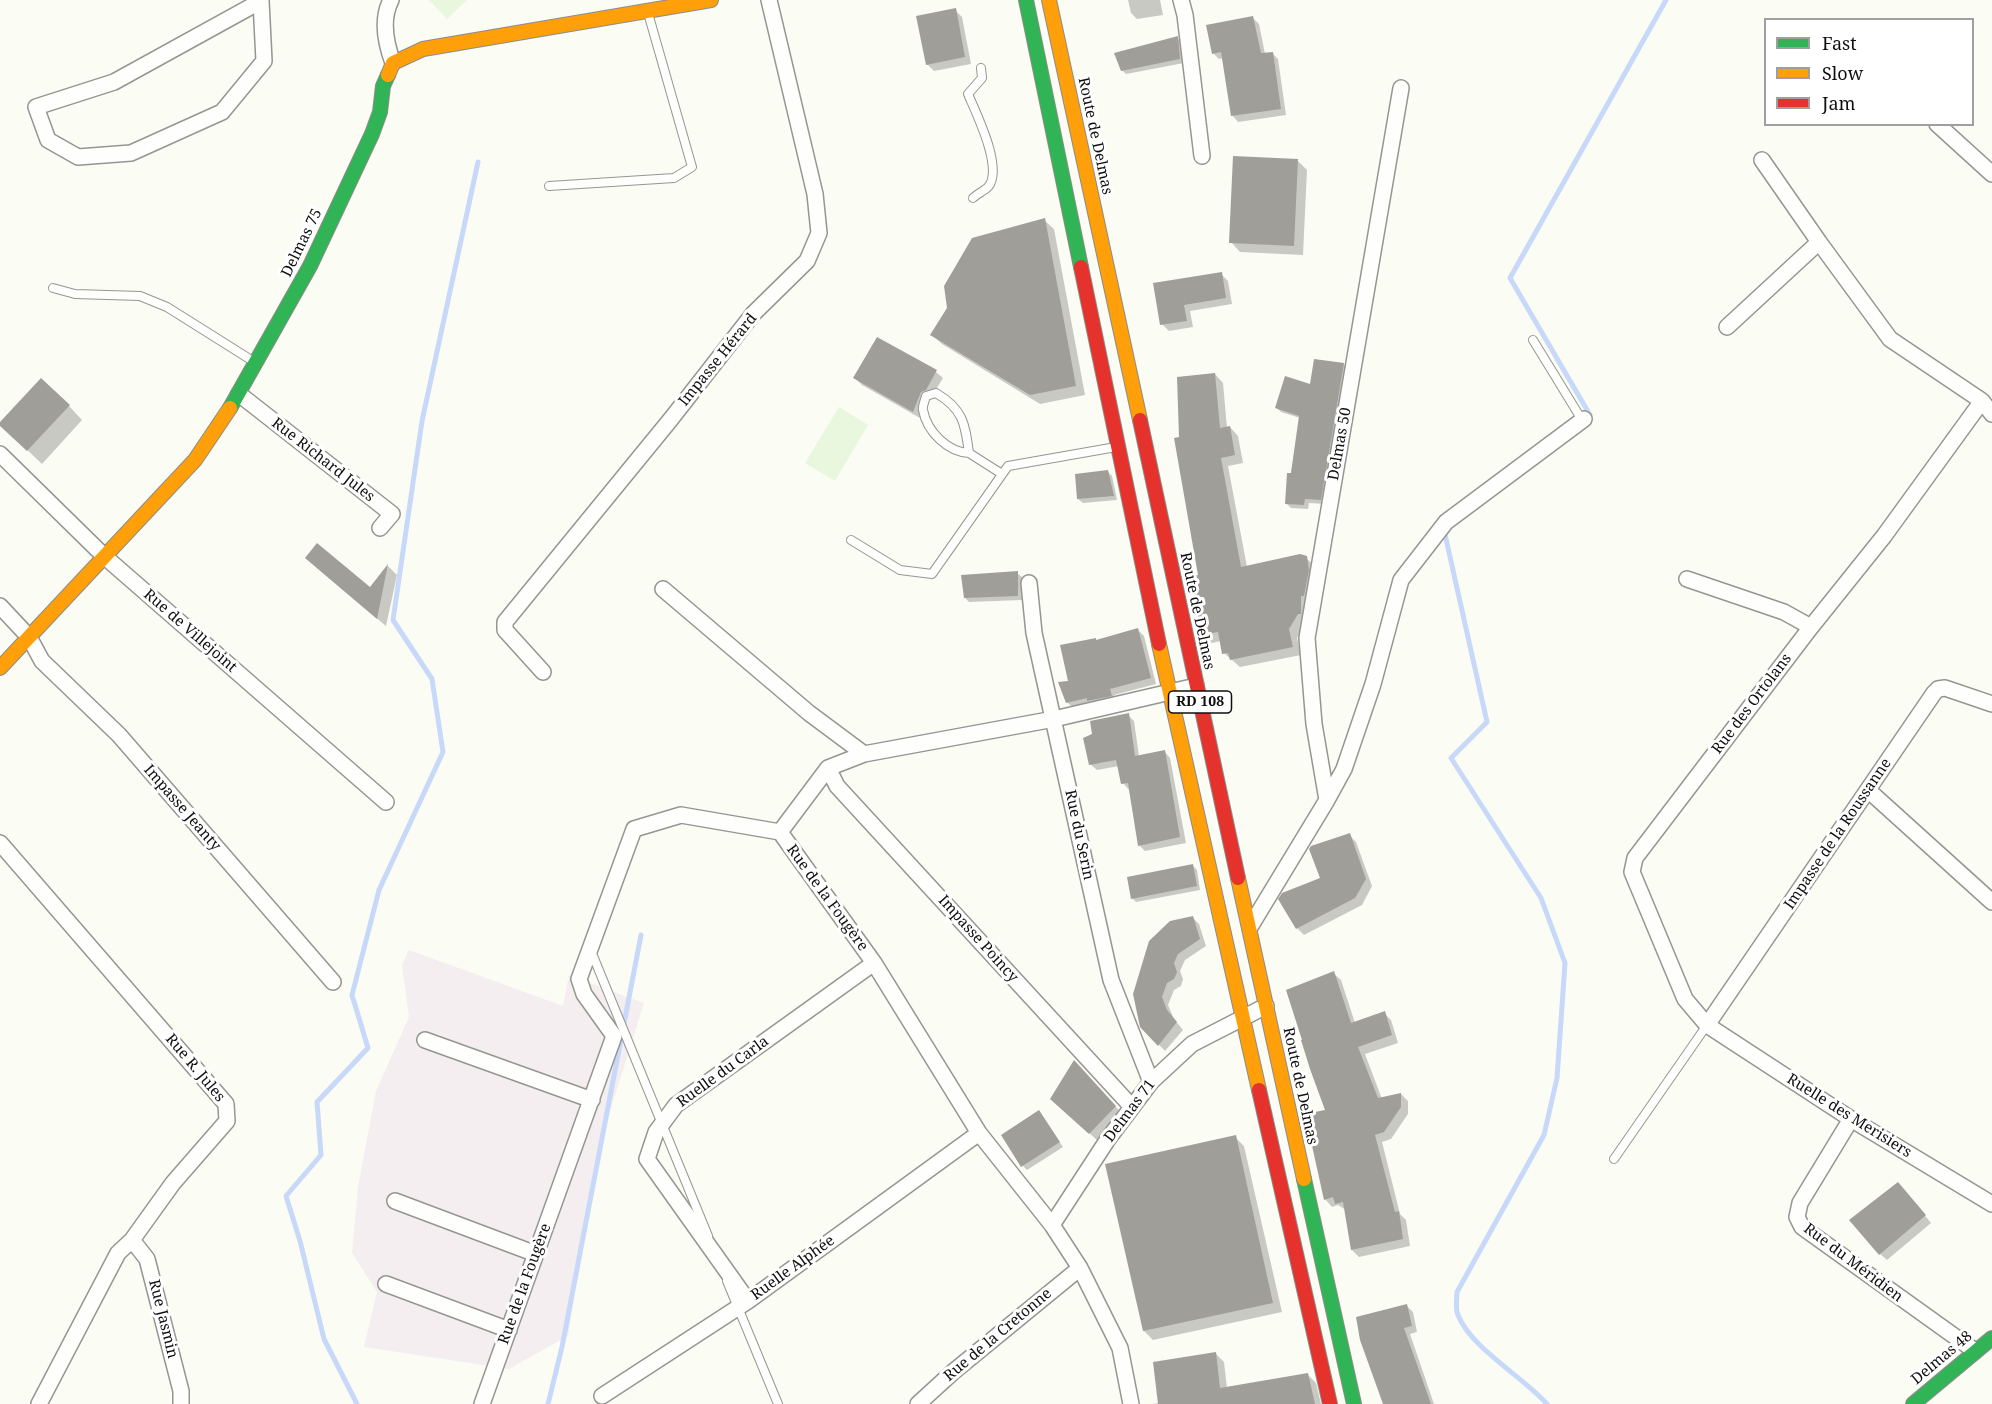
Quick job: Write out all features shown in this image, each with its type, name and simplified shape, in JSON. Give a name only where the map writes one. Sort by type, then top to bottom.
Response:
[{"type":"main road","points":[[393,63],[423,49],[711,0]]},
{"type":"main road","name":"RD 108","points":[[1026,0],[1122,446],[1169,693],[1330,1404]]},
{"type":"main road","name":"Route de Delmas","points":[[1049,0],[1140,444],[1250,927],[1354,1404]]},
{"type":"main road","name":"Delmas 75","points":[[0,668],[195,460],[239,394],[310,266],[372,134],[380,112],[383,86],[393,63]]},
{"type":"main road","name":"Delmas 48","points":[[1913,1404],[1992,1338]]},
{"type":"street","points":[[391,0],[386,11],[387,47],[393,63]]},
{"type":"street","name":"Impasse Hérard","points":[[543,672],[505,630],[505,622],[671,419],[753,314],[807,261],[819,233],[815,194],[769,0]]},
{"type":"street","points":[[1181,0],[1185,15],[1202,156]]},
{"type":"street","points":[[261,1],[264,61],[222,112],[131,153],[78,157],[48,140],[36,107],[114,82],[261,1]]},
{"type":"street","name":"Delmas 50","points":[[1327,800],[1314,724],[1307,638],[1401,88]]},
{"type":"street","points":[[1939,126],[1992,174]]},
{"type":"street","points":[[1762,159],[1890,339],[1982,401],[1992,414]]},
{"type":"street","points":[[1727,327],[1819,242]]},
{"type":"street","name":"Rue Richard Jules","points":[[239,394],[392,514],[380,528]]},
{"type":"street","name":"Rue des Ortolans","points":[[1707,1026],[1685,999],[1632,872],[1635,858],[1811,627],[1884,536],[1982,401]]},
{"type":"street","points":[[1250,927],[1344,768],[1373,684],[1401,580],[1446,522],[1583,420]]},
{"type":"street","name":"Rue de Villejoint","points":[[0,454],[104,556],[386,802]]},
{"type":"street","points":[[1687,579],[1784,612],[1811,627]]},
{"type":"street","name":"Rue du Serin","points":[[1029,583],[1034,633],[1111,980],[1151,1082]]},
{"type":"street","points":[[663,589],[809,713],[864,754]]},
{"type":"street","name":"Impasse Jeanty","points":[[0,606],[29,637],[42,661],[119,735],[333,982]]},
{"type":"street","points":[[780,832],[828,768],[864,754],[1054,719],[1196,686]]},
{"type":"street","name":"Impasse de la Roussanne","points":[[1707,1026],[1938,689],[1945,688],[1992,704]]},
{"type":"street","name":"Impasse Poincy","points":[[828,768],[837,786],[1132,1107]]},
{"type":"street","points":[[1868,790],[1992,902]]},
{"type":"street","name":"Rue de la Fougère","points":[[482,1404],[614,1036],[584,994],[579,979],[634,829],[681,815],[780,832],[873,963],[979,1133],[1052,1225],[1080,1268],[1120,1348],[1131,1404]]},
{"type":"street","name":"Rue R. Jules","points":[[0,843],[226,1104],[227,1121],[173,1183],[132,1240],[118,1253],[39,1404]]},
{"type":"street","name":"Ruelle du Carla","points":[[748,1301],[647,1159],[656,1132],[676,1105],[873,963]]},
{"type":"street","name":"Delmas 71","points":[[1052,1225],[1151,1082],[1192,1044],[1266,1006]]},
{"type":"street","name":"Ruelle des Merisiers","points":[[1707,1026],[1851,1119],[1992,1204]]},
{"type":"street","points":[[425,1040],[591,1100]]},
{"type":"street","name":"Rue du Méridien","points":[[1851,1119],[1800,1203],[1797,1217],[1802,1227],[1975,1351]]},
{"type":"street","name":"Ruelle Alphée","points":[[602,1396],[748,1301],[979,1133]]},
{"type":"street","points":[[395,1201],[536,1254]]},
{"type":"street","name":"Rue Jasmin","points":[[132,1240],[147,1259],[182,1391],[181,1404]]},
{"type":"street","name":"Rue de la Cretonne","points":[[918,1404],[953,1372],[1080,1268]]},
{"type":"street","points":[[386,1284],[509,1330]]},
{"type":"lane","points":[[549,186],[674,178],[692,167],[648,12]]},
{"type":"lane","points":[[973,198],[989,186],[994,173],[982,126],[968,94],[982,78],[981,68]]},
{"type":"lane","points":[[52,288],[75,294],[140,296],[167,307],[257,363]]},
{"type":"lane","points":[[1533,340],[1583,420]]},
{"type":"lane","points":[[969,453],[958,410],[936,393],[926,396],[923,410],[932,430],[943,443],[958,452],[969,453],[1002,474]]},
{"type":"lane","points":[[851,540],[900,570],[933,574],[1008,466],[1122,446]]},
{"type":"lane","points":[[590,950],[778,1404]]},
{"type":"lane","points":[[1614,1159],[1707,1026]]},
{"type":"shaded area","points":[[409,950],[563,1006],[569,975],[644,1003],[597,1153],[568,1336],[509,1369],[364,1347],[377,1292],[352,1253],[358,1187],[376,1091],[409,1017],[402,965]]},
{"type":"green space","points":[[429,0],[467,0],[447,19]]},
{"type":"green space","points":[[839,407],[868,425],[835,481],[805,463]]},
{"type":"building","points":[[956,8],[965,57],[926,65],[916,16]]},
{"type":"building","points":[[1253,16],[1261,53],[1273,52],[1281,109],[1231,116],[1221,52],[1212,54],[1206,25]]},
{"type":"building","points":[[1178,36],[1180,59],[1121,71],[1114,53]]},
{"type":"building","points":[[1233,156],[1298,159],[1294,246],[1229,243]]},
{"type":"building","points":[[1045,218],[1076,386],[1030,395],[930,335],[947,308],[944,286],[972,238]]},
{"type":"building","points":[[1222,272],[1226,298],[1184,305],[1187,321],[1160,325],[1153,283]]},
{"type":"building","points":[[877,337],[937,370],[926,390],[921,392],[913,412],[853,378]]},
{"type":"building","points":[[1314,359],[1344,363],[1321,500],[1305,499],[1304,505],[1285,504],[1287,473],[1291,473],[1299,416],[1275,408],[1285,376],[1310,384]]},
{"type":"building","points":[[1215,373],[1220,428],[1230,426],[1235,455],[1221,458],[1241,567],[1300,554],[1307,556],[1309,570],[1304,596],[1301,596],[1301,614],[1298,614],[1289,629],[1293,647],[1230,660],[1228,653],[1222,654],[1218,632],[1202,635],[1190,577],[1198,575],[1174,438],[1179,437],[1177,377]]},
{"type":"building","points":[[41,378],[70,405],[27,451],[0,426],[0,422]]},
{"type":"building","points":[[1108,470],[1114,496],[1077,499],[1075,474]]},
{"type":"building","points":[[317,543],[370,587],[388,564],[377,619],[305,558]]},
{"type":"building","points":[[1018,571],[1018,596],[964,598],[961,575]]},
{"type":"building","points":[[1138,628],[1151,678],[1110,689],[1112,696],[1066,703],[1058,682],[1068,681],[1060,645],[1096,638],[1096,640]]},
{"type":"building","points":[[1129,713],[1135,756],[1165,750],[1180,837],[1138,846],[1128,783],[1121,784],[1116,760],[1089,765],[1083,738],[1092,734],[1090,721]]},
{"type":"building","points":[[1350,833],[1366,879],[1355,898],[1296,929],[1278,899],[1282,893],[1320,878],[1309,849],[1311,846]]},
{"type":"building","points":[[1193,864],[1197,886],[1131,899],[1127,877]]},
{"type":"building","points":[[1193,916],[1200,939],[1178,954],[1174,963],[1177,972],[1174,979],[1167,983],[1162,997],[1167,1010],[1177,1022],[1158,1046],[1140,1027],[1133,994],[1149,941],[1170,921]]},
{"type":"building","points":[[1334,971],[1351,1023],[1385,1011],[1392,1035],[1358,1047],[1378,1098],[1401,1093],[1401,1107],[1384,1132],[1375,1135],[1395,1212],[1399,1211],[1403,1239],[1351,1250],[1343,1202],[1335,1204],[1333,1197],[1324,1200],[1305,1114],[1325,1110],[1286,990]]},
{"type":"building","points":[[1074,1060],[1116,1106],[1089,1134],[1050,1099]]},
{"type":"building","points":[[1039,1110],[1060,1142],[1021,1167],[1001,1135]]},
{"type":"building","points":[[1236,1135],[1273,1303],[1143,1331],[1105,1164]]},
{"type":"building","points":[[1898,1182],[1926,1215],[1879,1255],[1849,1220]]},
{"type":"building","points":[[1407,1304],[1412,1326],[1404,1328],[1431,1404],[1383,1404],[1360,1340],[1356,1317]]},
{"type":"building","points":[[1216,1352],[1220,1388],[1308,1373],[1315,1404],[1158,1404],[1153,1362]]},
{"type":"waterway","points":[[1586,418],[1590,415],[1510,278],[1666,0]]},
{"type":"waterway","points":[[357,1404],[324,1339],[300,1241],[286,1196],[321,1155],[317,1102],[368,1048],[352,995],[379,890],[443,752],[432,679],[393,620],[422,421],[478,162]]},
{"type":"waterway","points":[[1444,530],[1487,722],[1451,758],[1541,898],[1565,963],[1557,1078],[1544,1135],[1457,1292],[1457,1310],[1474,1339],[1547,1404]]},
{"type":"waterway","points":[[548,1404],[562,1347],[641,935]]},
{"type":"traffic: fast","points":[[1026,0],[1081,267]]},
{"type":"traffic: fast","points":[[230,408],[310,266],[372,134],[380,112],[383,86],[388,75]]},
{"type":"traffic: fast","points":[[1304,1179],[1354,1404]]},
{"type":"traffic: fast","points":[[1913,1404],[1992,1338]]},
{"type":"traffic: slow","points":[[388,75],[393,63],[423,49],[711,0]]},
{"type":"traffic: slow","points":[[1049,0],[1140,420]]},
{"type":"traffic: slow","points":[[0,668],[195,460],[230,408]]},
{"type":"traffic: slow","points":[[1159,644],[1259,1090]]},
{"type":"traffic: slow","points":[[1238,878],[1304,1179]]},
{"type":"traffic: jam","points":[[1081,267],[1159,644]]},
{"type":"traffic: jam","points":[[1140,420],[1238,878]]},
{"type":"traffic: jam","points":[[1259,1090],[1330,1404]]}]
